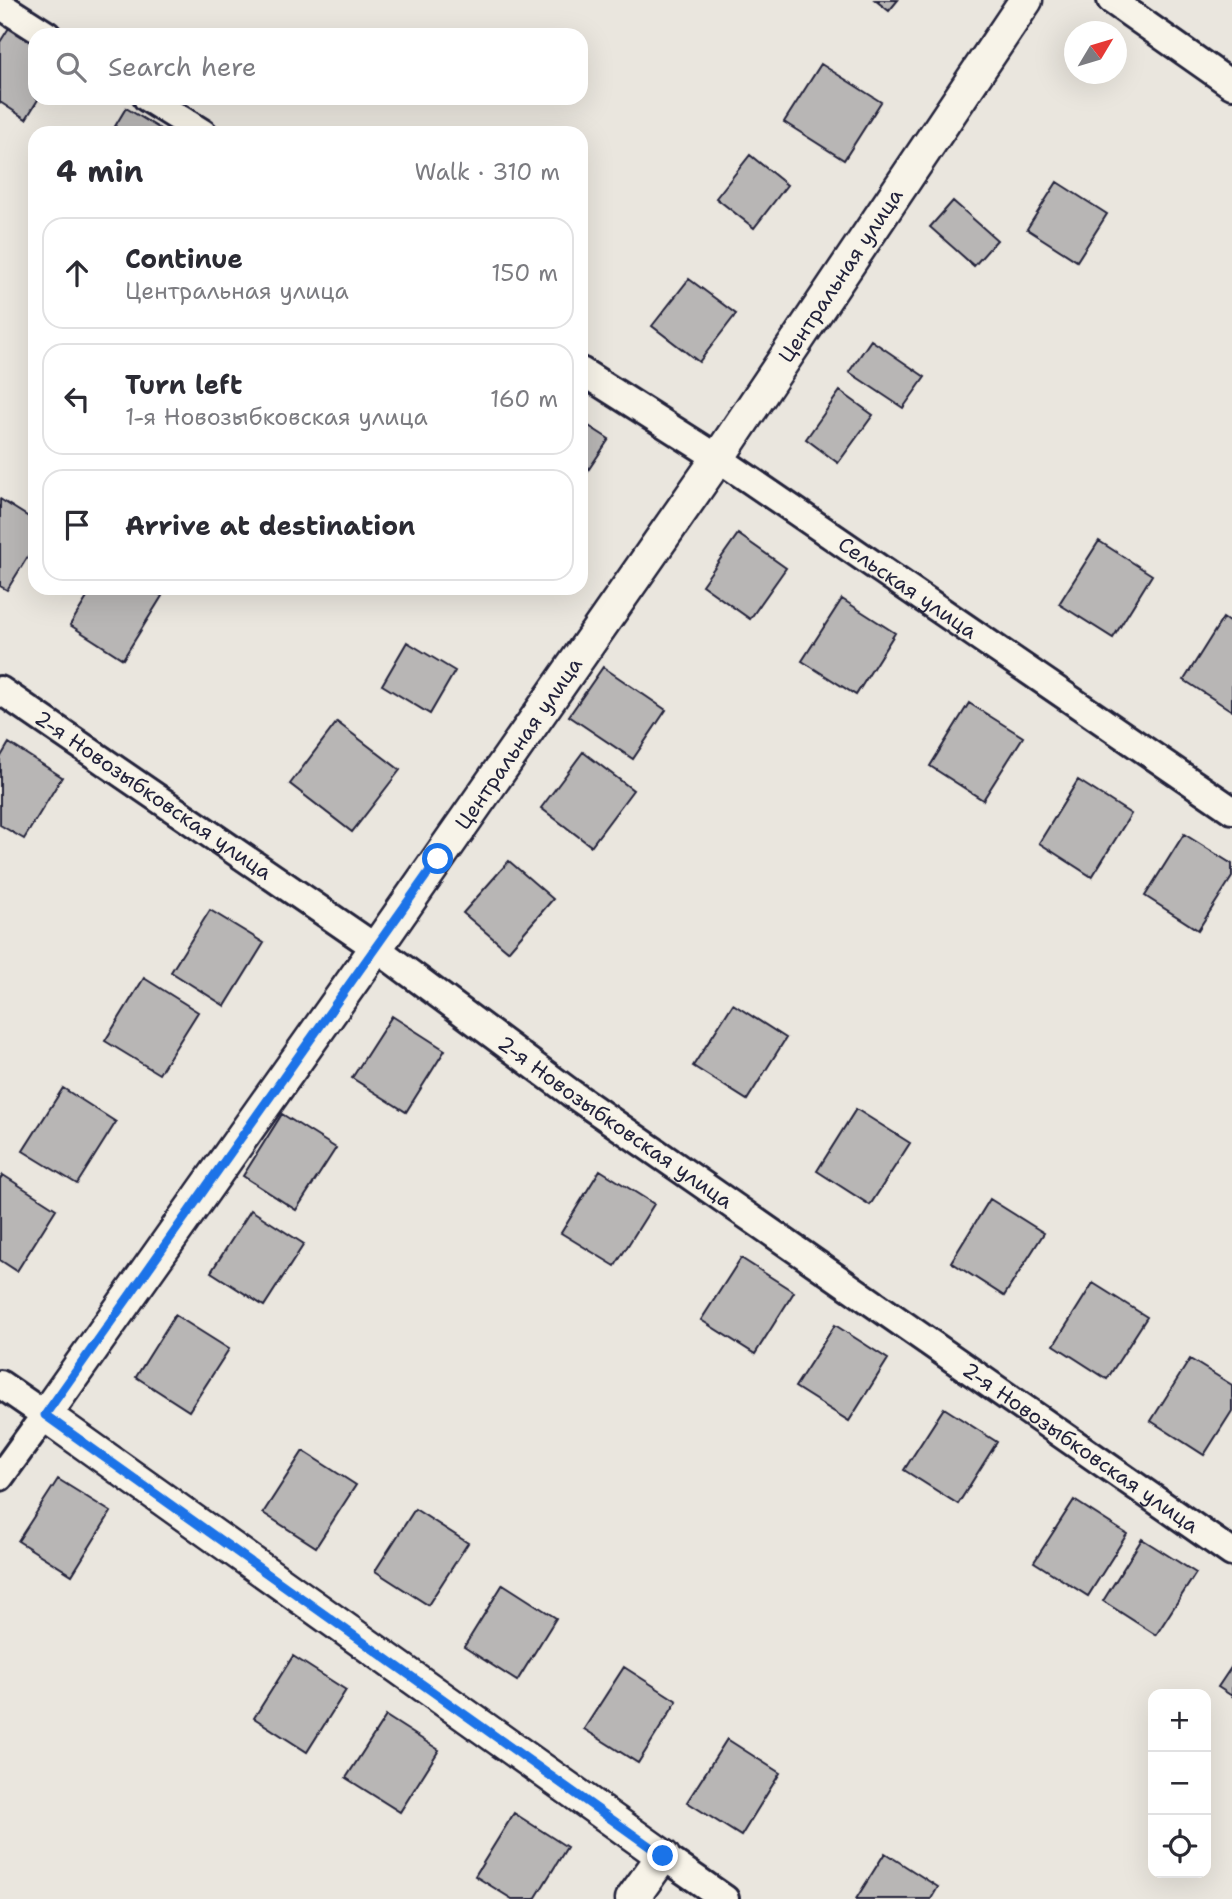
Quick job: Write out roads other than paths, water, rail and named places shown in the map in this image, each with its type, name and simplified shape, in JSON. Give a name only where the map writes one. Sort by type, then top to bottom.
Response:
[{"type":"street","name":"Центральная улица","points":[[0,1477],[376,948],[718,458],[1026,0]]},
{"type":"street","points":[[1111,0],[1232,85]]},
{"type":"street","points":[[0,5],[36,28]]},
{"type":"street","points":[[158,105],[191,126]]},
{"type":"street","name":"Сельская улица","points":[[588,375],[718,458],[1232,810]]},
{"type":"street","name":"2-я Новозыбковская улица","points":[[0,690],[376,948],[571,1093],[1232,1553]]},
{"type":"street","points":[[0,1384],[725,1899]]},
{"type":"street","points":[[632,1899],[663,1856]]}]
